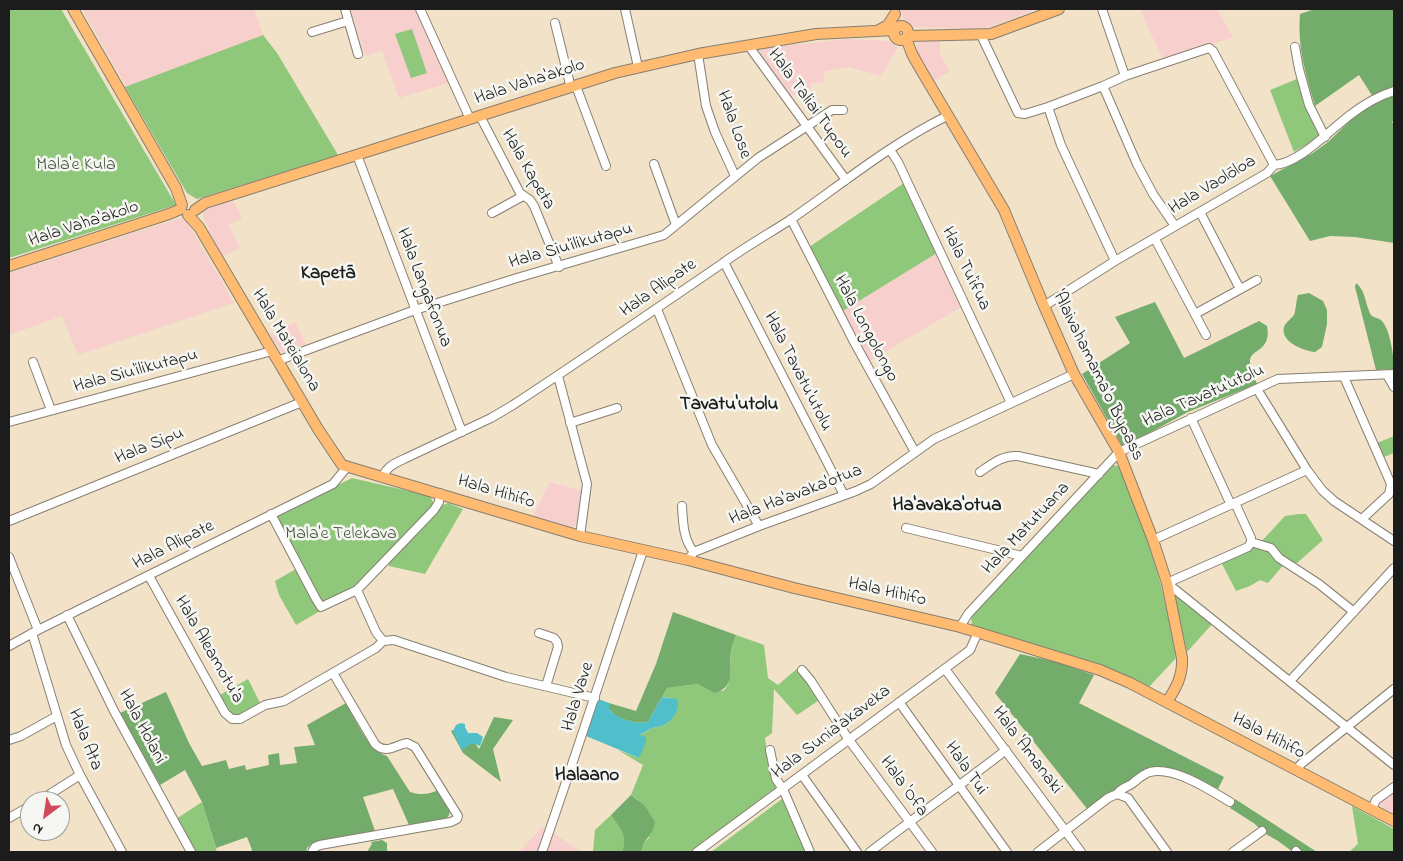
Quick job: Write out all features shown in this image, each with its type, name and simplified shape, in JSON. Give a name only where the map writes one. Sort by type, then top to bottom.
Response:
[{"type":"main road","name":"Hala Mateialona","points":[[73,9],[274,356],[336,458],[342,465],[346,466]]},
{"type":"main road","name":"Hala Vaha'akolo","points":[[9,266],[638,67],[698,54],[816,34],[876,31],[981,35],[1005,30],[1058,9]]},
{"type":"main road","points":[[876,31],[888,25],[895,10]]},
{"type":"main road","points":[[895,10],[901,33]]},
{"type":"main road","name":"'Alaivahamama'o Bypass","points":[[901,33],[1004,210],[1074,374],[1118,452],[1153,540],[1167,583],[1180,646],[1182,669],[1179,680],[1167,702]]},
{"type":"main road","points":[[912,53],[916,43],[926,34]]},
{"type":"main road","name":"Hala Hihifo","points":[[346,466],[580,536],[643,551],[691,556],[794,588],[978,632],[1100,670],[1167,702],[1394,821]]},
{"type":"street","points":[[345,9],[358,54]]},
{"type":"street","name":"Hala Kapeta","points":[[420,9],[475,118],[520,193],[530,200],[534,206],[559,267]]},
{"type":"street","points":[[624,9],[638,67]]},
{"type":"street","points":[[1102,9],[1126,76]]},
{"type":"street","points":[[312,32],[348,21]]},
{"type":"street","points":[[555,23],[573,87],[606,166]]},
{"type":"street","points":[[981,35],[1014,108],[1018,113],[1025,114],[1048,107],[1126,76],[1209,48],[1213,51],[1274,165]]},
{"type":"street","name":"Hala Taliai Tupou","points":[[748,45],[846,180]]},
{"type":"street","points":[[1295,47],[1298,69],[1309,104],[1325,137]]},
{"type":"street","name":"Hala Lose","points":[[698,54],[706,106],[715,132],[736,176]]},
{"type":"street","points":[[1103,86],[1137,164],[1153,194],[1175,226]]},
{"type":"street","name":"Hala Vaolōloa","points":[[1044,306],[1267,172],[1274,165],[1282,165],[1325,137],[1350,114],[1380,96],[1394,91]]},
{"type":"street","points":[[1048,107],[1061,145],[1116,261]]},
{"type":"street","name":"Hala Siu'ilikutapu","points":[[9,422],[274,356],[517,278],[657,238],[676,225],[758,158],[832,110],[844,110]]},
{"type":"street","name":"Hala Alipate","points":[[383,477],[390,467],[404,458],[462,432],[513,406],[890,150],[925,127],[948,116]]},
{"type":"street","name":"Hala Tu'ifua","points":[[890,150],[898,162],[1011,403]]},
{"type":"street","name":"Hala Langafonua","points":[[357,155],[462,432]]},
{"type":"street","points":[[654,164],[676,225]]},
{"type":"street","points":[[492,213],[524,196]]},
{"type":"street","points":[[1200,212],[1240,289]]},
{"type":"street","name":"Hala Longolongo","points":[[791,219],[853,340],[915,452]]},
{"type":"street","points":[[1155,239],[1206,335]]},
{"type":"street","name":"Hala Tavatu'utolu","points":[[724,262],[844,495]]},
{"type":"street","points":[[1195,314],[1257,280]]},
{"type":"street","points":[[657,309],[712,444],[759,526]]},
{"type":"street","points":[[33,362],[51,410]]},
{"type":"street","name":"Hala Ha'avaka'otua","points":[[691,556],[759,526],[871,484],[934,439],[1074,374]]},
{"type":"street","points":[[1391,375],[1394,387]]},
{"type":"street","name":"Hala Tavatu'utolu","points":[[1118,452],[1278,380],[1391,375]]},
{"type":"street","points":[[558,376],[587,484],[580,536]]},
{"type":"street","points":[[1344,377],[1391,484],[1389,494],[1362,519]]},
{"type":"street","points":[[1257,389],[1307,470],[1322,490],[1334,501],[1394,541]]},
{"type":"street","name":"Hala Sipu","points":[[9,521],[302,402]]},
{"type":"street","points":[[570,423],[617,408]]},
{"type":"street","points":[[1191,418],[1251,538],[1251,542],[1248,547],[1167,583],[1394,765]]},
{"type":"street","name":"Hala Matutuana","points":[[960,627],[968,614],[1118,452]]},
{"type":"street","points":[[980,472],[1009,455],[1099,474]]},
{"type":"street","name":"Hala Alipate","points":[[9,646],[67,615],[333,484],[346,466]]},
{"type":"street","points":[[1153,540],[1307,470]]},
{"type":"street","points":[[271,514],[321,607],[357,590],[434,510],[439,502],[440,493]]},
{"type":"street","points":[[682,506],[685,534],[691,556]]},
{"type":"street","points":[[906,528],[1022,556]]},
{"type":"street","points":[[1251,542],[1271,548],[1279,558],[1319,584],[1354,612]]},
{"type":"street","name":"Hala Vave","points":[[542,852],[643,551]]},
{"type":"street","name":"Hala Ata","points":[[9,557],[35,632],[66,745],[119,851]]},
{"type":"street","points":[[1290,681],[1394,568]]},
{"type":"street","name":"Hala Aleamotu'a","points":[[149,576],[225,712],[232,719],[240,719],[265,705],[284,701],[376,648],[383,640]]},
{"type":"street","points":[[357,590],[376,632],[383,640],[394,640],[506,677],[595,698]]},
{"type":"street","name":"Hala Holani","points":[[67,615],[114,711],[191,852]]},
{"type":"street","name":"Hala Sunia'akaveka","points":[[697,852],[970,650],[978,632]]},
{"type":"street","points":[[539,633],[554,638],[558,647],[546,686]]},
{"type":"street","name":"Hala 'Amanaki","points":[[945,669],[1081,852]]},
{"type":"street","name":"Hala 'Ofa","points":[[802,670],[849,740],[932,852]]},
{"type":"street","points":[[312,852],[320,845],[451,822],[457,819],[456,812],[415,747],[406,743],[390,750],[378,747],[333,673]]},
{"type":"street","points":[[1296,770],[1301,764],[1394,691]]},
{"type":"street","name":"Hala Tui","points":[[899,702],[1007,852]]},
{"type":"street","points":[[9,740],[57,716]]},
{"type":"street","points":[[770,750],[776,779],[810,852]]},
{"type":"street","points":[[870,852],[1006,750]]},
{"type":"street","points":[[1038,852],[1108,798],[1151,772],[1165,772],[1193,781],[1230,802]]},
{"type":"street","points":[[55,791],[80,775]]},
{"type":"street","points":[[802,775],[857,852]]},
{"type":"street","points":[[1372,809],[1376,800],[1394,787]]},
{"type":"street","points":[[1117,794],[1128,798],[1167,852]]},
{"type":"street","points":[[9,818],[20,812]]},
{"type":"street","points":[[1233,852],[1262,831]]},
{"type":"shaded area","points":[[82,9],[254,9],[263,35],[277,53],[338,155],[196,199],[187,193]]},
{"type":"shaded area","points":[[351,9],[416,9],[449,83],[399,98],[382,51],[365,56]]},
{"type":"shaded area","points":[[900,9],[1037,9],[983,29],[913,27],[904,20]]},
{"type":"shaded area","points":[[1140,9],[1217,9],[1233,37],[1164,60]]},
{"type":"shaded area","points":[[849,39],[889,41],[898,47],[881,76],[848,67],[825,71],[823,82],[811,83],[811,89],[789,96],[759,55],[762,48]]},
{"type":"shaded area","points":[[921,39],[940,41],[940,54],[950,71],[934,81],[915,50]]},
{"type":"shaded area","points":[[233,200],[242,219],[228,225],[240,248],[222,256],[203,217],[203,210]]},
{"type":"shaded area","points":[[180,218],[187,221],[234,303],[78,355],[62,316],[9,335],[9,273]]},
{"type":"shaded area","points":[[937,253],[963,306],[868,362],[841,312]]},
{"type":"shaded area","points":[[295,322],[306,344],[282,353],[270,335]]},
{"type":"shaded area","points":[[550,482],[587,492],[579,523],[572,528],[533,516]]},
{"type":"shaded area","points":[[1394,792],[1394,815],[1383,809],[1380,803]]},
{"type":"shaded area","points":[[543,826],[582,852],[519,852]]},
{"type":"green space","name":"Mala'e Kula","points":[[9,9],[61,9],[176,205],[9,258]]},
{"type":"green space","points":[[1315,9],[1394,9],[1394,120],[1392,122],[1394,125],[1394,243],[1355,237],[1330,236],[1310,241],[1270,176],[1313,153],[1328,142],[1353,118],[1353,110],[1373,97],[1359,75],[1315,106],[1303,61],[1299,26],[1300,14]]},
{"type":"green space","points":[[412,29],[427,73],[411,78],[395,34]]},
{"type":"green space","points":[[263,35],[277,53],[338,155],[197,199],[187,193],[125,87]]},
{"type":"green space","points":[[1297,79],[1305,104],[1320,134],[1318,138],[1294,152],[1270,90]]},
{"type":"green space","points":[[904,183],[937,253],[841,312],[809,247]]},
{"type":"green space","points":[[1356,283],[1363,292],[1372,316],[1381,320],[1387,329],[1394,369],[1376,370],[1355,287]]},
{"type":"green space","points":[[1309,293],[1323,301],[1327,310],[1327,324],[1322,347],[1315,352],[1294,345],[1289,341],[1284,332],[1285,325],[1294,315],[1298,295]]},
{"type":"green space","points":[[1155,302],[1184,358],[1259,321],[1267,326],[1267,340],[1251,356],[1250,360],[1251,369],[1257,384],[1188,412],[1127,445],[1122,445],[1082,374],[1130,343],[1115,317]]},
{"type":"green space","points":[[1394,436],[1394,453],[1384,457],[1377,443]]},
{"type":"green space","points":[[1112,465],[1118,466],[1146,536],[1161,584],[1172,633],[1176,658],[1148,688],[1100,666],[972,625],[971,616]]},
{"type":"green space","name":"Mala'e Telekava","points":[[352,478],[430,496],[433,502],[410,532],[360,582],[347,592],[325,602],[319,600],[279,522],[278,515]]},
{"type":"green space","name":"Mala'e Telekava","points":[[448,503],[463,509],[425,574],[389,566],[389,563],[443,505]]},
{"type":"green space","points":[[1306,514],[1323,540],[1297,563],[1286,562],[1268,583],[1260,580],[1236,591],[1221,562],[1238,552],[1259,544],[1285,516]]},
{"type":"green space","name":"Mala'e Telekava","points":[[296,569],[320,611],[296,625],[279,595],[275,581]]},
{"type":"green space","points":[[1177,592],[1214,622],[1187,652],[1174,594]]},
{"type":"green space","points":[[673,612],[736,635],[731,651],[730,676],[727,686],[715,693],[698,684],[667,688],[648,722],[638,723],[621,718],[612,713],[609,709],[609,703],[636,711],[656,664]]},
{"type":"green space","points":[[736,635],[764,645],[768,678],[778,685],[799,667],[818,701],[797,715],[774,689],[772,733],[765,738],[768,762],[776,784],[775,789],[692,852],[641,852],[644,843],[649,838],[638,800],[631,795],[643,765],[618,750],[639,758],[646,737],[639,736],[652,728],[668,723],[672,698],[662,697],[667,688],[698,684],[723,691],[729,682],[731,651]]},
{"type":"green space","points":[[1020,654],[1057,662],[1094,675],[1079,703],[1224,777],[1218,789],[1189,775],[1159,767],[1145,769],[1088,810],[995,693]]},
{"type":"green space","points":[[248,679],[260,703],[243,713],[232,715],[220,695]]},
{"type":"green space","points":[[166,692],[189,743],[202,766],[226,760],[229,769],[245,765],[246,770],[269,765],[268,755],[279,753],[280,765],[297,763],[294,747],[315,745],[307,725],[346,703],[368,741],[380,753],[387,756],[410,792],[424,794],[438,790],[449,808],[449,815],[447,818],[409,825],[393,789],[363,797],[375,831],[313,843],[307,848],[306,852],[251,852],[247,837],[216,848],[202,802],[185,770],[160,785],[120,713]]},
{"type":"green space","points":[[494,717],[513,720],[493,749],[501,782],[463,753],[451,731],[463,726],[479,749]]},
{"type":"green space","points":[[631,795],[645,806],[655,822],[653,830],[644,843],[641,852],[622,852],[624,837],[611,815]]},
{"type":"green space","points":[[782,799],[806,852],[711,852]]},
{"type":"green space","points":[[1235,799],[1317,852],[1293,852],[1230,808]]},
{"type":"green space","points":[[202,802],[217,852],[194,852],[176,819]]},
{"type":"green space","points":[[1352,806],[1394,829],[1394,852],[1349,852],[1358,844]]},
{"type":"green space","points":[[611,815],[624,837],[622,852],[593,852],[595,830]]},
{"type":"green space","points":[[382,840],[387,843],[387,852],[367,852],[372,844],[371,842]]},
{"type":"water","points":[[662,697],[677,699],[677,711],[666,724],[652,728],[640,735],[646,737],[646,742],[639,758],[586,736],[598,699],[609,703],[609,709],[612,713],[632,722],[643,723],[648,722]]},
{"type":"water","points":[[465,724],[468,733],[477,733],[483,737],[480,746],[472,743],[461,749],[453,731],[456,725]]},
{"type":"district","name":"Kapetā","points":[[328,275]]},
{"type":"district","name":"Tavatu'utolu","points":[[729,406]]},
{"type":"district","name":"Ha'avaka'otua","points":[[947,507]]},
{"type":"district","name":"Halaano","points":[[587,777]]}]
